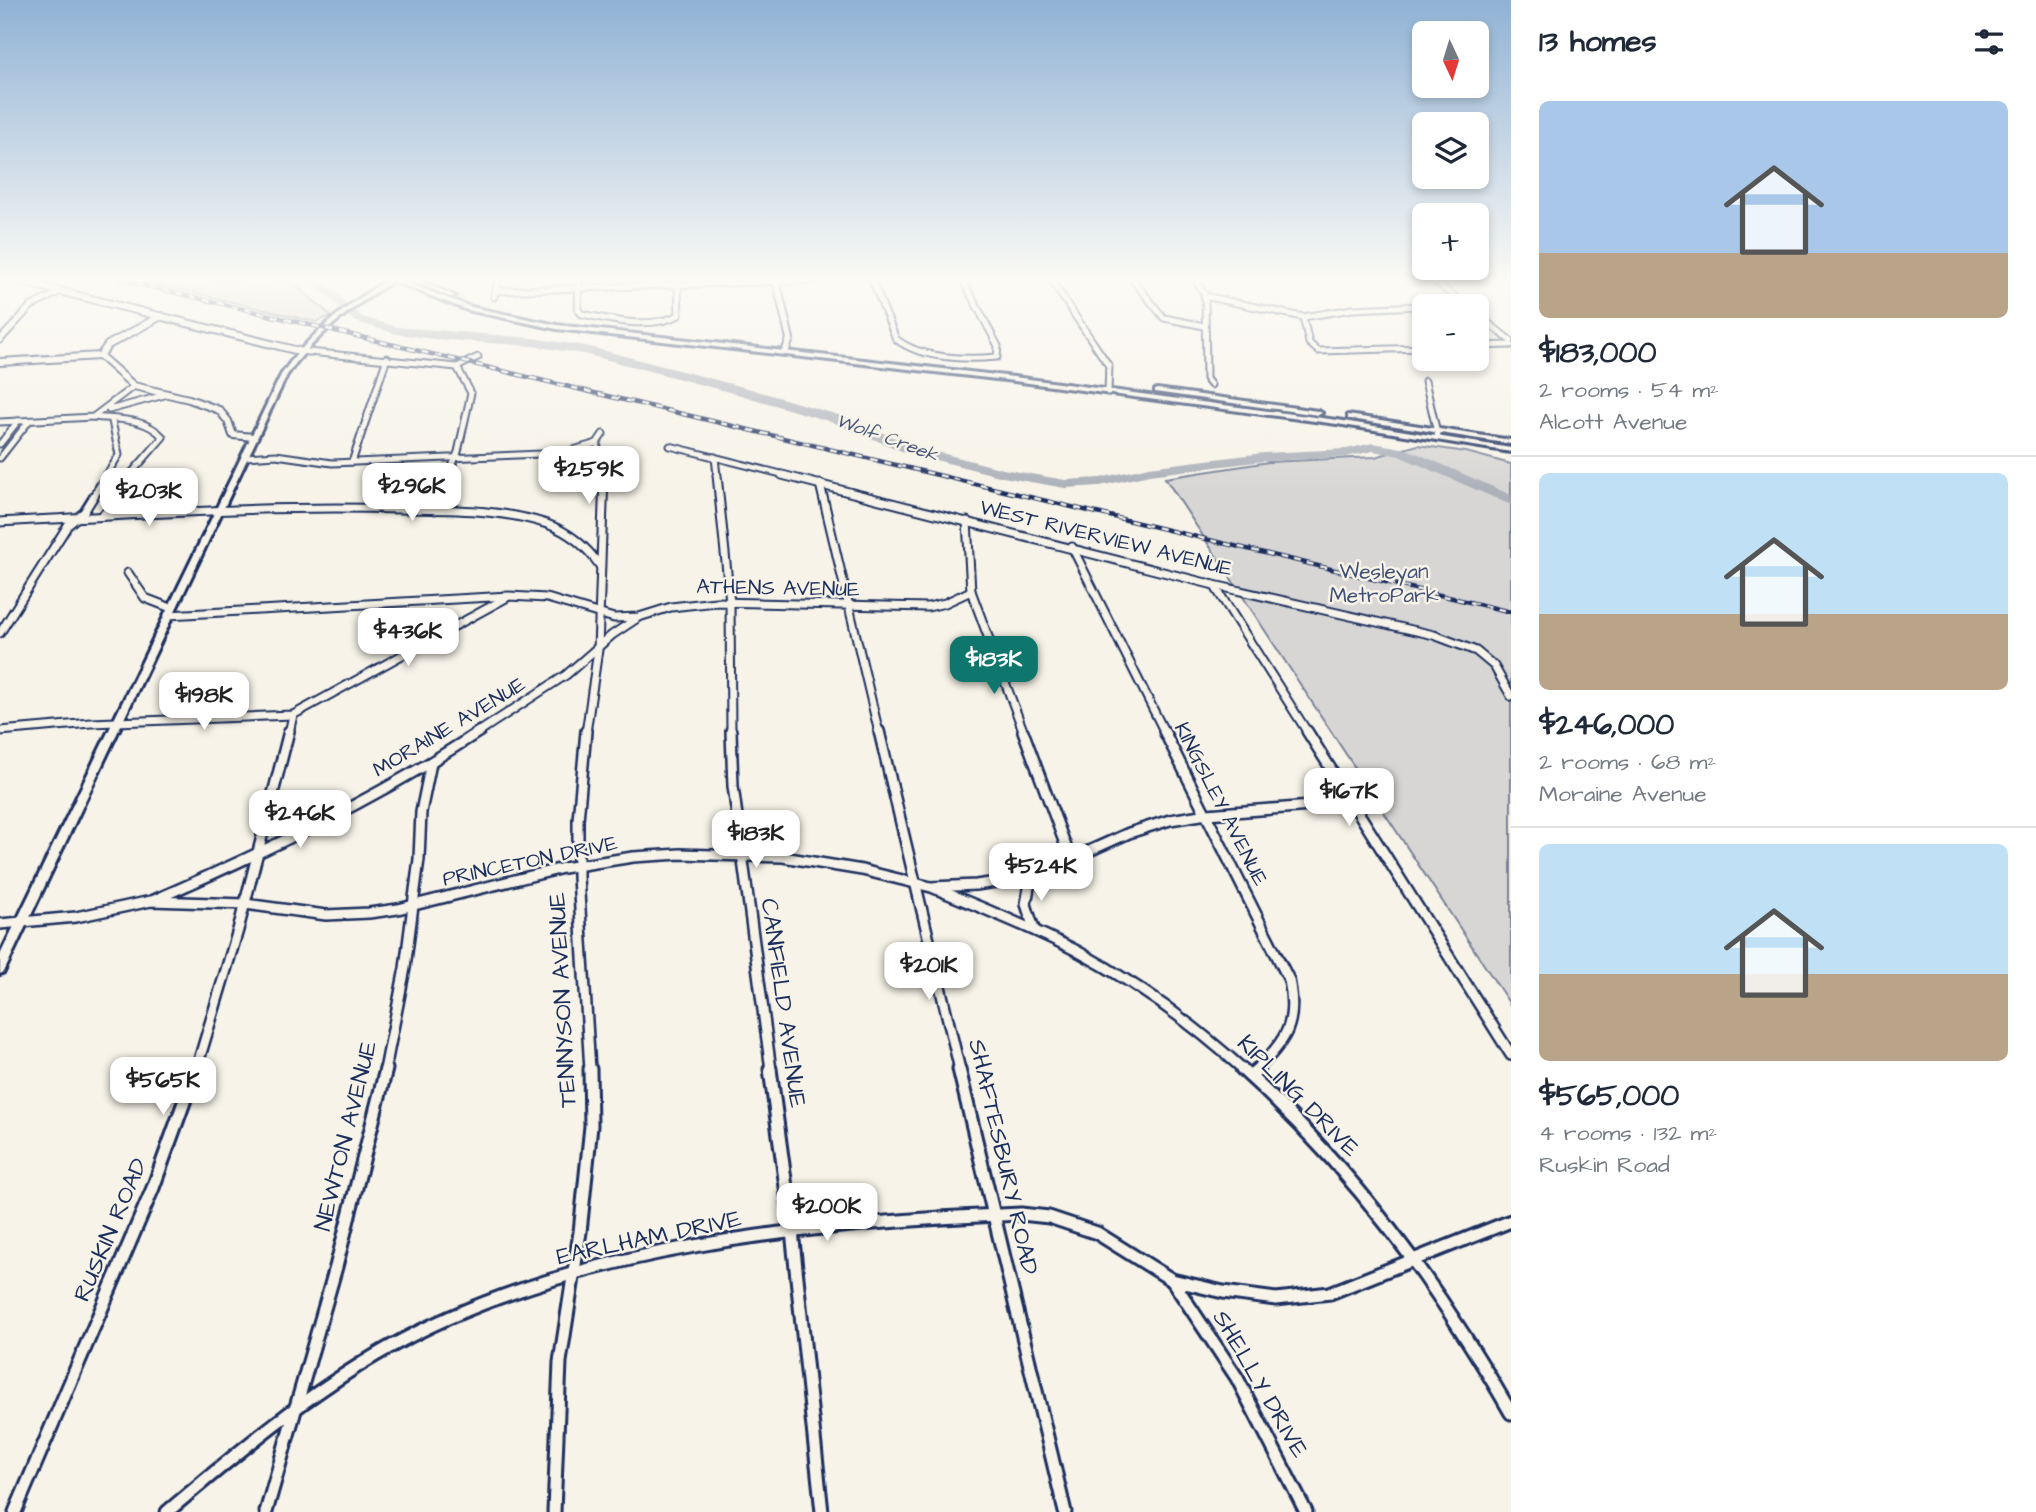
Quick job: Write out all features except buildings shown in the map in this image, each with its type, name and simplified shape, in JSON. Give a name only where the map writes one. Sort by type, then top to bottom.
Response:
[{"type":"main road","points":[[0,968],[282,377],[299,351]]},
{"type":"main road","points":[[799,351],[1108,388],[1511,442]]},
{"type":"main road","points":[[1436,433],[1511,450]]},
{"type":"street","points":[[100,356],[104,351]]},
{"type":"street","points":[[299,351],[339,358],[421,361],[457,368],[478,357]]},
{"type":"street","points":[[917,351],[985,359],[997,356],[999,351]]},
{"type":"street","points":[[1099,351],[1109,366],[1108,388]]},
{"type":"street","points":[[1205,351],[1206,379],[1211,386]]},
{"type":"street","points":[[1326,351],[1366,351]]},
{"type":"street","points":[[0,362],[100,356],[134,386],[219,410],[228,421],[233,435],[254,437]]},
{"type":"street","points":[[352,462],[387,358]]},
{"type":"street","points":[[435,510],[455,458],[471,394],[457,368]]},
{"type":"street","points":[[1425,381],[1436,433]]},
{"type":"street","points":[[93,417],[134,386]]},
{"type":"street","points":[[93,417],[168,394]]},
{"type":"street","points":[[0,422],[93,417],[111,421],[136,419],[161,433],[163,437],[134,469],[120,496],[102,516]]},
{"type":"street","points":[[0,444],[18,421]]},
{"type":"street","points":[[0,458],[29,421]]},
{"type":"street","points":[[0,634],[68,526],[84,512],[119,455],[111,421]]},
{"type":"street","points":[[246,457],[276,456],[326,463],[563,453],[597,443],[603,434]]},
{"type":"street","name":"TENNYSON AVENUE","points":[[554,1512],[560,1362],[588,1167],[592,1087],[578,865],[580,786],[598,650],[604,468],[597,443]]},
{"type":"street","name":"WEST RIVERVIEW AVENUE","points":[[670,446],[1214,585],[1453,641],[1476,652],[1494,666],[1511,696]]},
{"type":"street","name":"CANFIELD AVENUE","points":[[715,457],[730,602],[729,729],[741,855],[792,1231],[822,1512]]},
{"type":"street","name":"SHAFTESBURY ROAD","points":[[820,484],[1065,1512]]},
{"type":"street","points":[[0,522],[322,507],[435,510],[513,516],[546,524],[574,539],[592,553],[600,566]]},
{"type":"street","points":[[967,521],[971,591],[1071,860]]},
{"type":"street","name":"KINGSLEY AVENUE","points":[[1072,547],[1284,969],[1293,992],[1293,1021],[1288,1035],[1252,1074]]},
{"type":"street","points":[[128,573],[145,598],[169,611]]},
{"type":"street","points":[[1214,585],[1511,1055]]},
{"type":"street","name":"ATHENS AVENUE","points":[[169,611],[509,596],[547,598],[614,618],[639,617],[686,604],[730,602],[928,607],[945,603],[971,591]]},
{"type":"street","points":[[0,731],[293,715],[509,596]]},
{"type":"street","name":"MORAINE AVENUE","points":[[151,901],[259,854],[431,763],[556,681],[598,650],[612,635],[639,617]]},
{"type":"street","name":"RUSKIN ROAD","points":[[15,1512],[127,1251],[171,1140],[207,1036],[245,904],[293,715]]},
{"type":"street","name":"NEWTON AVENUE","points":[[266,1512],[373,1125],[395,1022],[414,905],[421,812],[431,763]]},
{"type":"street","name":"PRINCETON DRIVE","points":[[0,924],[76,916],[151,901],[245,904],[326,915],[369,913],[414,905],[578,865],[680,854],[741,855],[823,863],[932,887],[992,883],[1031,877],[1145,827],[1207,814],[1350,803]]},
{"type":"street","points":[[1031,877],[1026,904],[1034,929]]},
{"type":"street","name":"KIPLING DRIVE","points":[[932,887],[1034,929],[1133,984],[1252,1074],[1346,1173],[1415,1260],[1467,1336],[1511,1413]]},
{"type":"street","name":"EARLHAM DRIVE","points":[[167,1512],[319,1390],[390,1347],[452,1316],[504,1295],[573,1275],[707,1245],[838,1226],[995,1215],[1049,1217],[1078,1225],[1116,1243],[1172,1280],[1252,1297],[1309,1297],[1366,1281],[1511,1221]]},
{"type":"street","name":"SHELLY DRIVE","points":[[1172,1280],[1237,1378],[1306,1512]]},
{"type":"green space","name":"Wesleyan MetroPark","points":[[1418,445],[1466,452],[1511,464],[1511,1006],[1165,478],[1269,462],[1375,457]]},
{"type":"waterway","name":"Wolf Creek","points":[[588,351],[840,420],[909,449],[1003,473],[1065,484],[1100,482],[1149,471],[1264,457],[1346,453],[1373,447],[1402,452],[1511,501]]},
{"type":"railway","points":[[417,351],[1511,612]]}]
